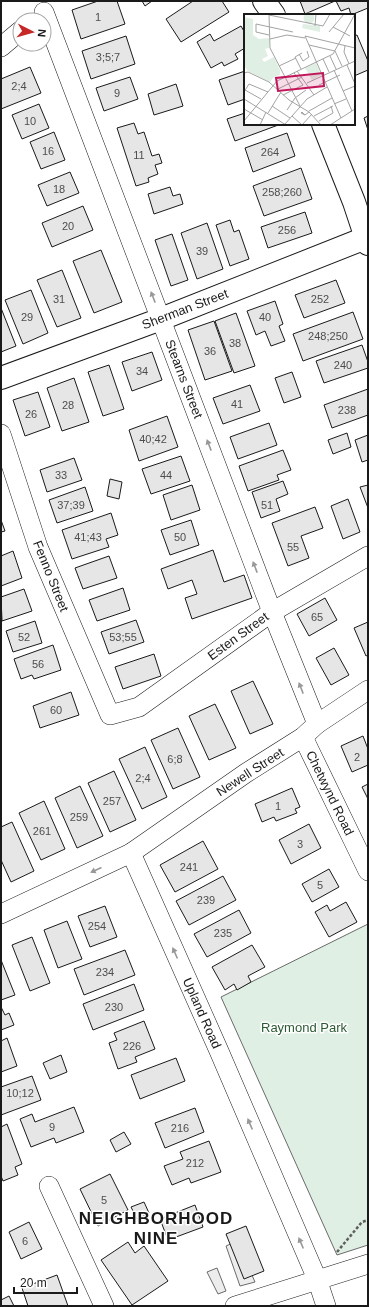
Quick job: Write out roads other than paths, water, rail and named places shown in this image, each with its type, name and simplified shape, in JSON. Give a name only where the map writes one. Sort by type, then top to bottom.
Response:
[{"type":"street","points":[[264,1],[273,14]]},
{"type":"street","name":"Stearns Street","points":[[45,11],[272,612],[317,724]]},
{"type":"street","points":[[1,46],[12,37]]},
{"type":"street","points":[[323,125],[367,239]]},
{"type":"street","name":"Sherman Street","points":[[1,378],[161,319],[367,239]]},
{"type":"street","name":"Fenno Street","points":[[1,434],[38,547],[110,715]]},
{"type":"street","name":"Esten Street","points":[[110,715],[139,707],[272,612],[368,556]]},
{"type":"street","name":"Newell Street","points":[[131,853],[246,773],[303,737],[317,724],[368,690]]},
{"type":"street","name":"Chetwynd Road","points":[[303,737],[368,871]]},
{"type":"street","points":[[1,914],[131,853]]},
{"type":"street","name":"Upland Road","points":[[131,853],[219,1050],[317,1279],[326,1306]]},
{"type":"street","points":[[49,1186],[104,1306]]},
{"type":"street","points":[[235,1306],[368,1264]]},
{"type":"district","name":"NEIGHBORHOOD NINE","points":[[156,1228]]},
{"type":"park label","name":"Raymond Park","points":[[304,1027]]}]
